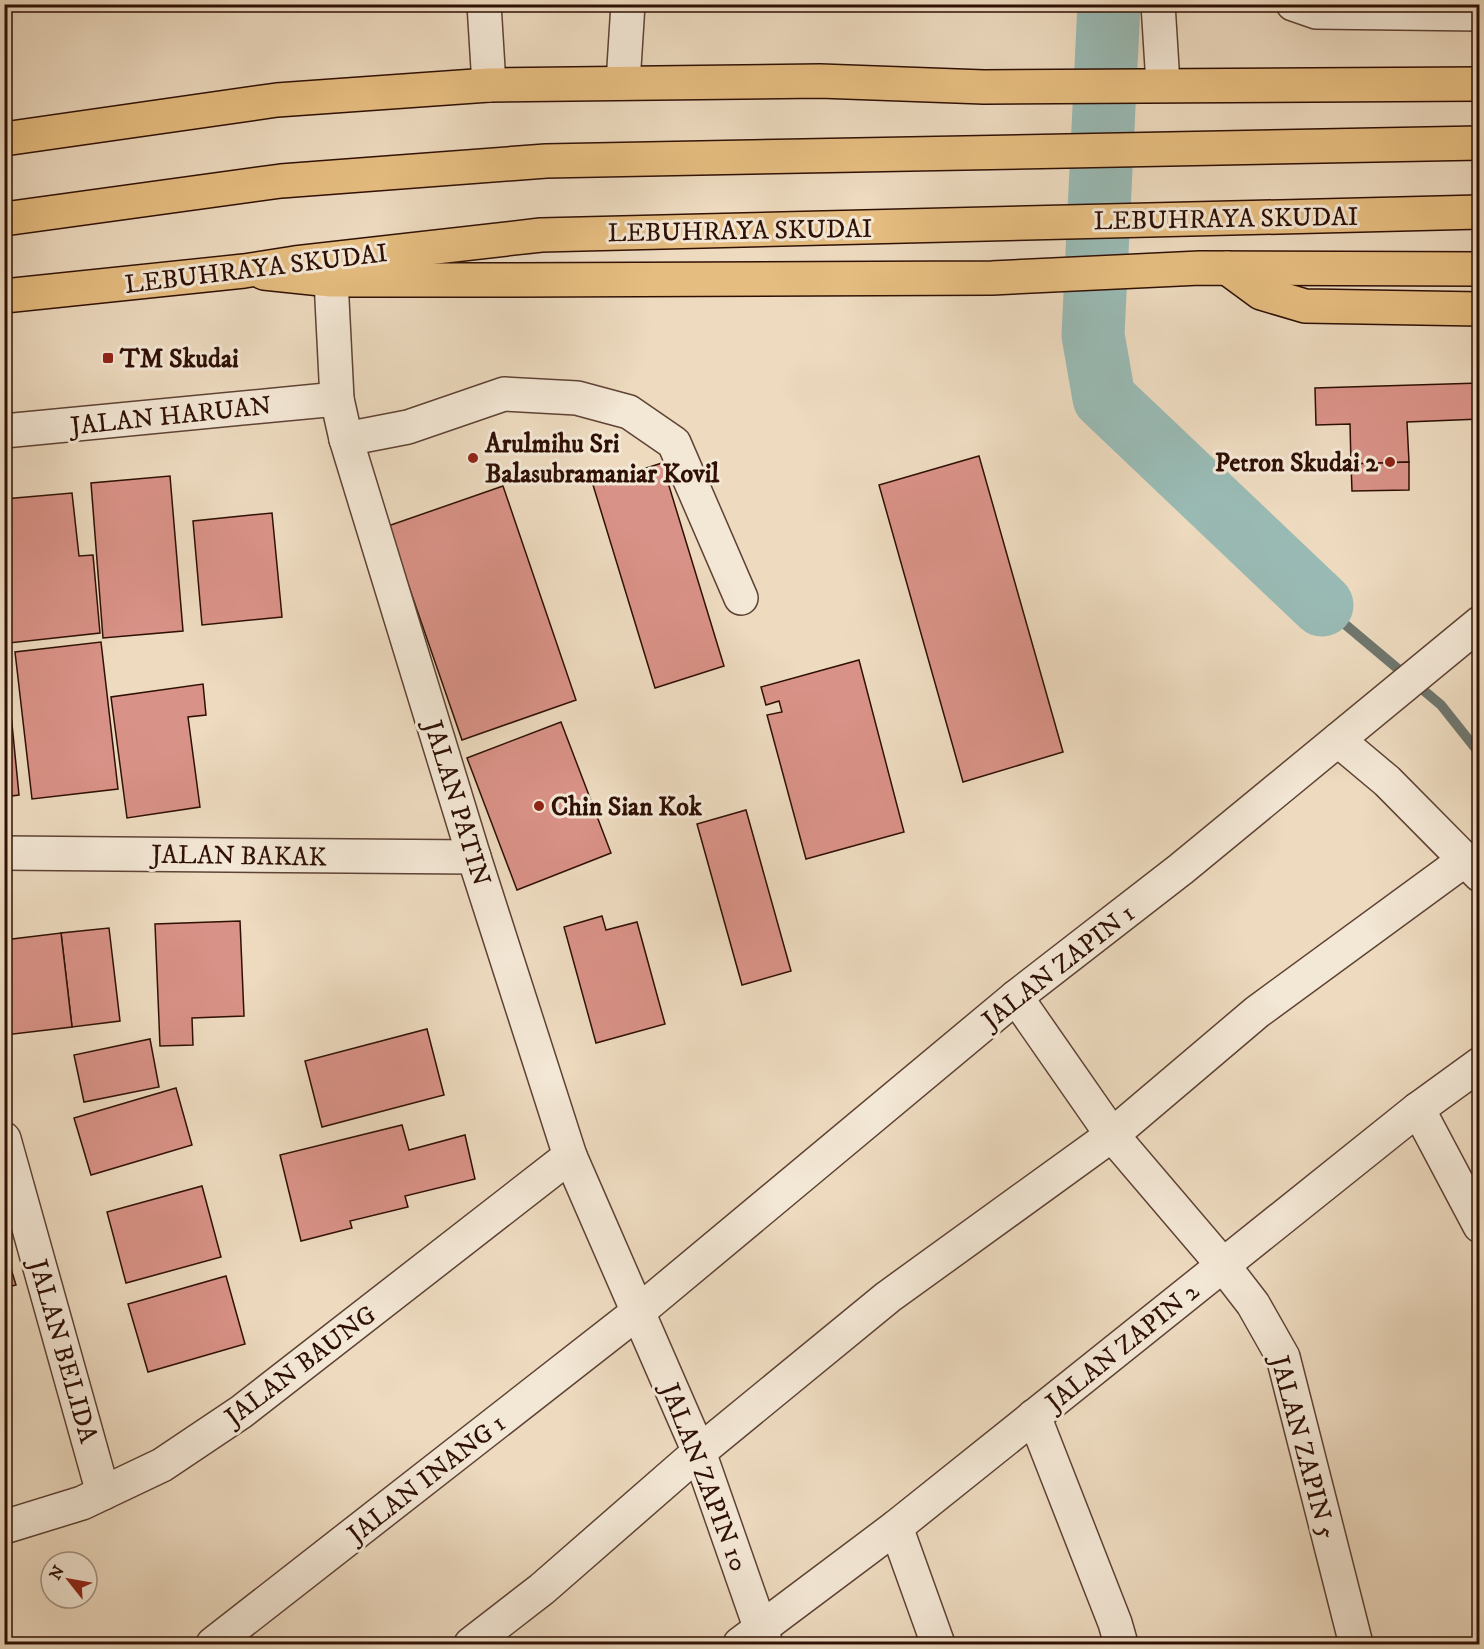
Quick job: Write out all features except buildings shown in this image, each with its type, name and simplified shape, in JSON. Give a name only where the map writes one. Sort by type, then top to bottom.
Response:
[{"type":"main road","points":[[4,139],[277,100],[489,85],[820,81],[984,87],[1149,84],[1479,84]]},
{"type":"main road","points":[[4,219],[281,181],[546,161],[1479,143]]},
{"type":"main road","name":"LEBUHRAYA SKUDAI","points":[[4,296],[244,271],[295,262],[542,235],[1479,212]]},
{"type":"main road","points":[[244,271],[331,280],[992,278],[1214,268],[1479,268]]},
{"type":"main road","points":[[1214,268],[1262,293],[1305,306],[1479,309]]},
{"type":"street","points":[[484,4],[489,85]]},
{"type":"street","points":[[623,83],[628,4]]},
{"type":"street","points":[[1149,84],[1158,4]]},
{"type":"street","points":[[1293,4],[1316,12],[1479,14]]},
{"type":"street","name":"JALAN PATIN","points":[[331,280],[337,399],[346,439],[474,857],[570,1156],[638,1312]]},
{"type":"street","points":[[346,439],[408,427],[504,394],[577,398],[629,412],[674,443],[741,598]]},
{"type":"street","name":"JALAN HARUAN","points":[[4,431],[337,399]]},
{"type":"street","name":"JALAN ZAPIN 1","points":[[638,1312],[1016,997],[1181,869],[1468,633]]},
{"type":"street","points":[[471,1644],[542,1589],[699,1452],[888,1297],[1112,1135],[1257,1012],[1473,867],[1387,781],[1347,732]]},
{"type":"street","name":"JALAN BAKAK","points":[[4,853],[474,857]]},
{"type":"street","name":"JALAN ZAPIN 5","points":[[1016,997],[1112,1135],[1222,1264],[1253,1304],[1284,1357],[1356,1644]]},
{"type":"street","name":"JALAN ZAPIN 2","points":[[756,1638],[1186,1297],[1222,1264],[1418,1109],[1479,1064]]},
{"type":"street","points":[[1418,1109],[1479,1226]]},
{"type":"street","name":"JALAN BELIDA","points":[[4,1140],[103,1493]]},
{"type":"street","name":"JALAN BAUNG","points":[[4,1527],[82,1503],[162,1465],[241,1412],[570,1156]]},
{"type":"street","name":"JALAN ZAPIN 10","points":[[638,1312],[699,1452],[756,1638]]},
{"type":"street","name":"JALAN INANG 1","points":[[213,1644],[638,1312]]},
{"type":"street","points":[[1034,1416],[1115,1623],[1121,1644]]},
{"type":"street","points":[[896,1527],[938,1644]]},
{"type":"waterway","points":[[1109,4],[1093,335],[1104,398],[1322,605]]},
{"type":"waterway","points":[[1322,605],[1441,705],[1480,754]]},
{"type":"place","name":"TM Skudai","points":[[108,358]]},
{"type":"place","name":"Arulmihu Sri Balasubramaniar Kovil","points":[[473,458]]},
{"type":"place","name":"Petron Skudai 2","points":[[1390,462]]},
{"type":"place","name":"Chin Sian Kok","points":[[539,806]]}]
